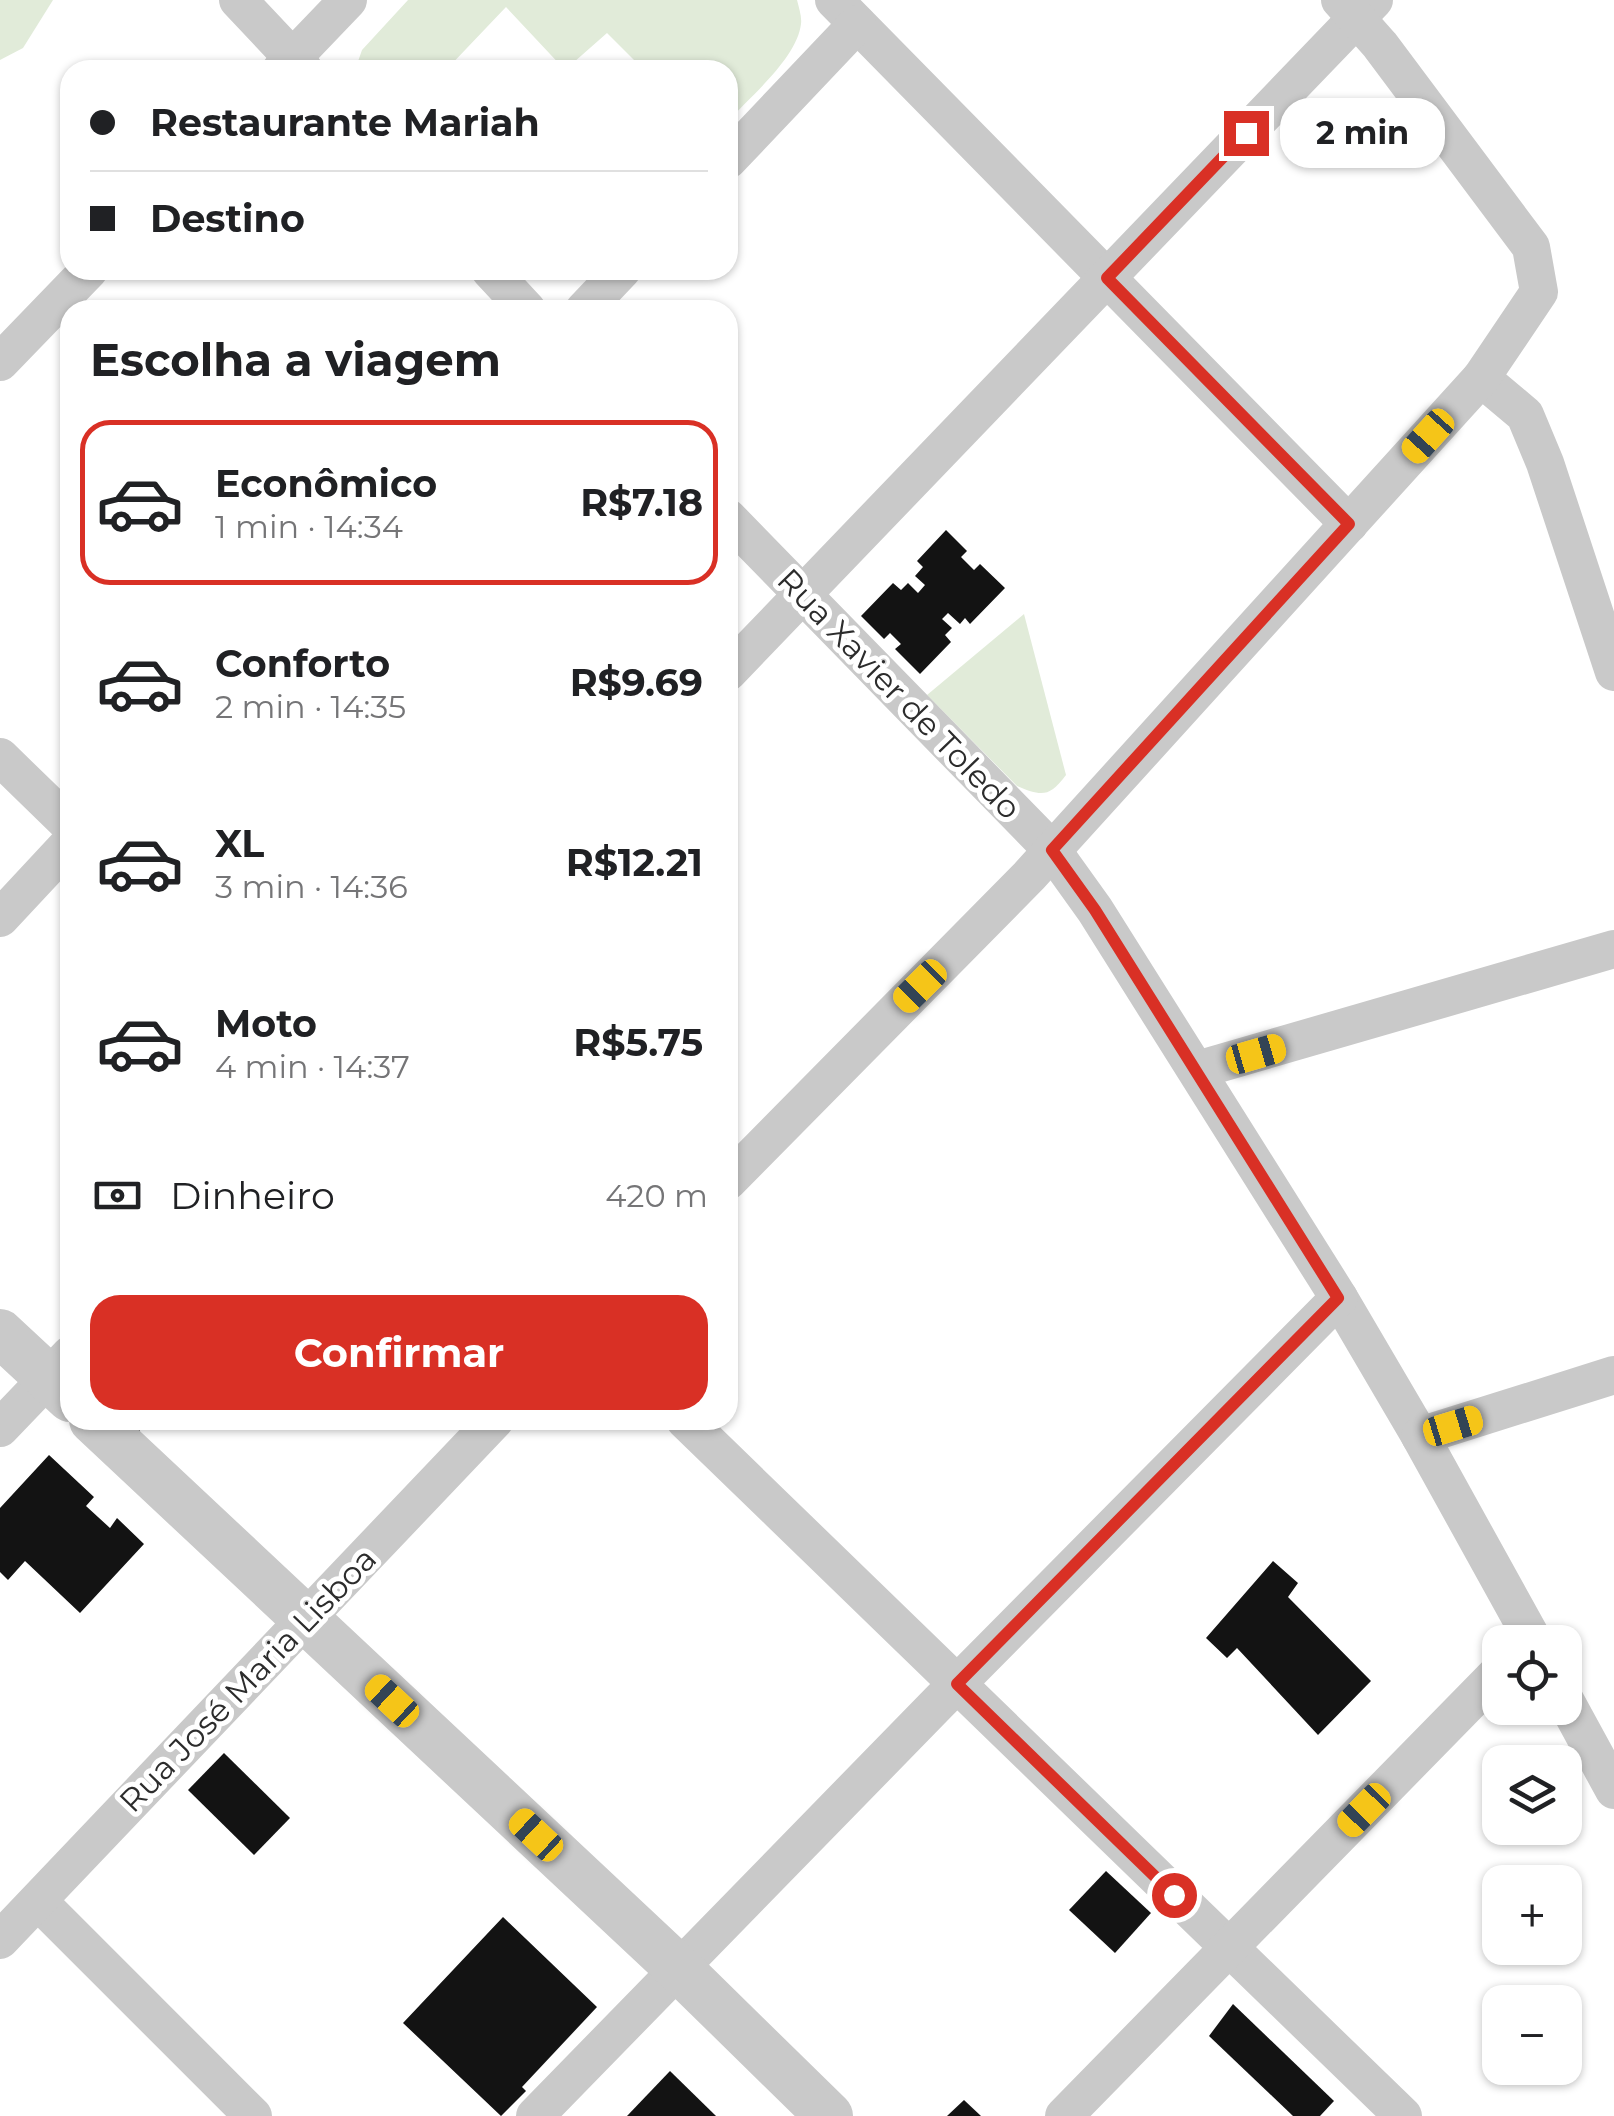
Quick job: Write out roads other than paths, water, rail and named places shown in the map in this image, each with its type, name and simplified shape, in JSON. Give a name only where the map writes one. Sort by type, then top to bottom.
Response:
[{"type":"street","points":[[238,0],[288,60]]},
{"type":"street","points":[[298,60],[348,0]]},
{"type":"street","points":[[738,661],[1107,278],[1357,6],[1380,44],[1531,248],[1539,292],[1481,378],[1030,876],[738,1170]]},
{"type":"street","points":[[738,147],[846,12],[1349,524]]},
{"type":"street","points":[[0,362],[79,280]]},
{"type":"street","points":[[500,280],[518,300]]},
{"type":"street","points":[[594,300],[612,280]]},
{"type":"street","points":[[1481,378],[1525,414],[1614,672]]},
{"type":"street","name":"Rua Xavier de Toledo","points":[[738,529],[1052,850],[1095,910],[1338,1298],[1420,1436],[1522,1625]]},
{"type":"street","points":[[0,757],[60,814]]},
{"type":"street","points":[[0,918],[60,855]]},
{"type":"street","points":[[1197,1070],[1614,949]]},
{"type":"street","points":[[535,2116],[1338,1298]]},
{"type":"street","points":[[0,1333],[60,1375]]},
{"type":"street","points":[[1420,1436],[1614,1376]]},
{"type":"street","points":[[0,1428],[60,1379]]},
{"type":"street","points":[[105,1430],[680,1969],[829,2116]]},
{"type":"street","name":"Rua José Maria Lisboa","points":[[0,1940],[486,1430]]},
{"type":"street","points":[[694,1430],[1403,2116]]},
{"type":"street","points":[[1064,2116],[1482,1689]]},
{"type":"street","points":[[1579,1725],[1614,1790]]},
{"type":"street","points":[[38,1901],[253,2116]]}]
